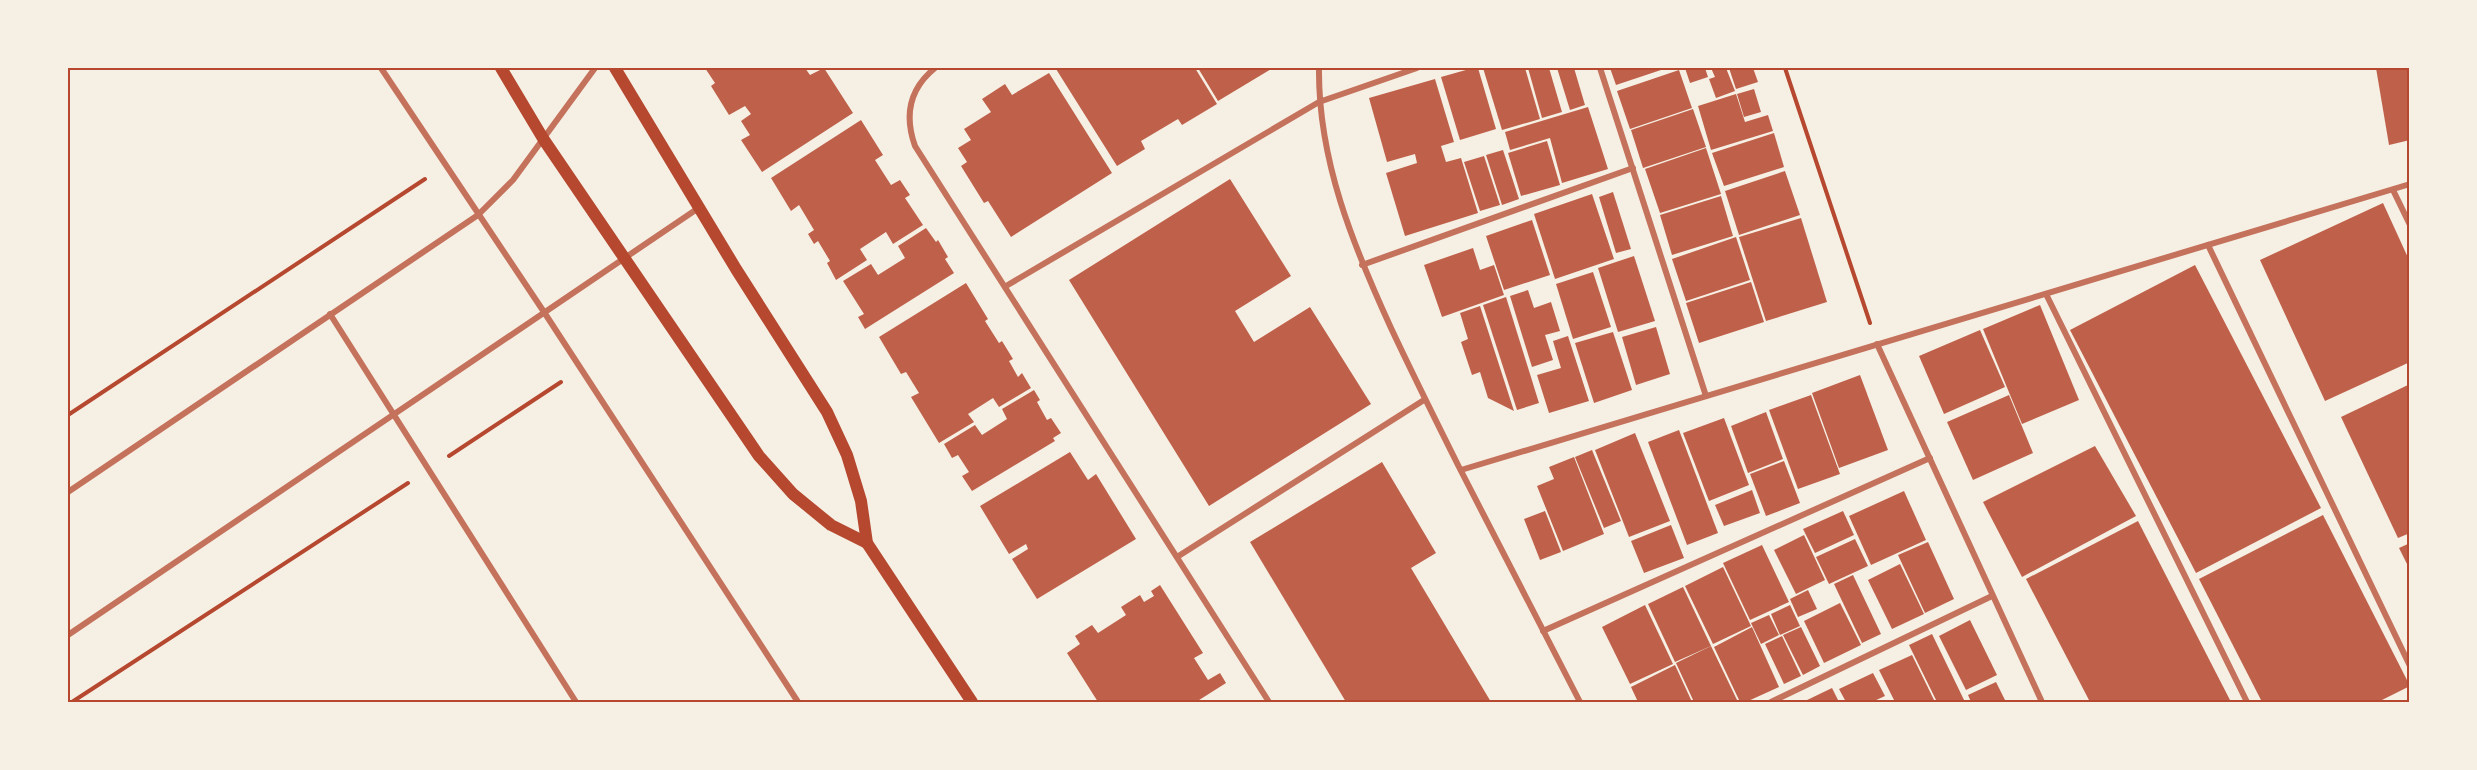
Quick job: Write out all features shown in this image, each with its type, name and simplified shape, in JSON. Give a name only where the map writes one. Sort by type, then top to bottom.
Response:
[{"type":"main road","points":[[501,68],[544,140],[759,456],[793,494],[831,525],[867,543]]},
{"type":"main road","points":[[615,68],[736,269],[827,412],[847,455],[861,501],[867,543],[972,702]]},
{"type":"street","points":[[381,68],[544,312],[798,702]]},
{"type":"street","points":[[68,492],[478,215],[513,180],[595,68]]},
{"type":"street","points":[[935,68],[923,77],[913,96],[908,118],[915,146],[1269,702]]},
{"type":"street","points":[[1319,68],[1319,102],[1326,147],[1344,218],[1362,265],[1424,400],[1580,702]]},
{"type":"street","points":[[1006,286],[1319,102],[1417,68]]},
{"type":"street","points":[[1600,68],[1706,396]]},
{"type":"street","points":[[1362,265],[1632,168]]},
{"type":"street","points":[[1461,470],[2409,184]]},
{"type":"street","points":[[2393,190],[2409,225]]},
{"type":"street","points":[[68,635],[700,207]]},
{"type":"street","points":[[2208,245],[2409,666]]},
{"type":"street","points":[[2046,294],[2247,702]]},
{"type":"street","points":[[330,314],[576,702]]},
{"type":"street","points":[[1877,344],[2042,702]]},
{"type":"street","points":[[1177,557],[1424,400]]},
{"type":"street","points":[[1543,631],[1930,458]]},
{"type":"street","points":[[1770,702],[1992,596]]},
{"type":"path","points":[[1785,68],[1877,344]]},
{"type":"path","points":[[68,415],[446,165]]},
{"type":"path","points":[[72,702],[581,369]]},
{"type":"building","points":[[705,68],[744,68],[746,70],[750,68],[805,68],[810,75],[824,68],[853,113],[762,172],[741,140],[750,135],[741,121],[751,114],[745,106],[729,115],[711,86],[715,83]]},
{"type":"building","points":[[1195,68],[1217,104],[1182,125],[1178,119],[1141,141],[1145,149],[1117,166],[1056,69]]},
{"type":"building","points":[[1198,68],[1273,68],[1218,101]]},
{"type":"building","points":[[1478,68],[1496,129],[1460,140],[1441,77]]},
{"type":"building","points":[[1483,68],[1525,68],[1540,119],[1502,130]]},
{"type":"building","points":[[1528,68],[1549,68],[1562,112],[1542,118]]},
{"type":"building","points":[[1557,68],[1574,68],[1585,105],[1570,110]]},
{"type":"building","points":[[1610,68],[1667,68],[1616,85]]},
{"type":"building","points":[[1685,68],[1705,68],[1708,77],[1690,83]]},
{"type":"building","points":[[1711,68],[1726,68],[1735,91],[1716,98],[1709,79],[1715,77]]},
{"type":"building","points":[[1729,68],[1753,68],[1758,82],[1736,89]]},
{"type":"building","points":[[2376,68],[2410,68],[2410,140],[2389,145]]},
{"type":"building","points":[[1679,70],[1692,108],[1630,129],[1617,91]]},
{"type":"building","points":[[1049,73],[1112,173],[1011,237],[988,201],[984,203],[961,166],[967,162],[958,148],[971,140],[964,129],[991,112],[982,99],[1005,84],[1012,95]]},
{"type":"building","points":[[1435,79],[1454,142],[1441,146],[1446,162],[1461,158],[1478,213],[1405,236],[1386,173],[1417,163],[1415,154],[1387,162],[1369,98]]},
{"type":"building","points":[[1754,89],[1761,112],[1744,117],[1737,94]]},
{"type":"building","points":[[1736,94],[1745,122],[1768,115],[1773,131],[1711,150],[1698,106]]},
{"type":"building","points":[[1588,107],[1608,169],[1562,183],[1550,138],[1510,150],[1505,132]]},
{"type":"building","points":[[1693,109],[1706,147],[1643,168],[1631,130]]},
{"type":"building","points":[[861,120],[883,155],[875,160],[891,185],[900,180],[910,195],[905,198],[923,225],[893,244],[886,232],[860,249],[867,260],[836,280],[827,263],[830,261],[818,241],[814,244],[808,234],[814,230],[799,205],[791,211],[771,178]]},
{"type":"building","points":[[1774,133],[1784,167],[1724,186],[1712,153]]},
{"type":"building","points":[[1547,141],[1560,185],[1521,196],[1508,153]]},
{"type":"building","points":[[1706,148],[1721,194],[1660,213],[1645,169]]},
{"type":"building","points":[[1503,150],[1519,199],[1502,205],[1486,155]]},
{"type":"building","points":[[1484,156],[1500,205],[1480,211],[1464,162]]},
{"type":"building","points":[[1785,171],[1800,215],[1739,235],[1725,191]]},
{"type":"building","points":[[1230,179],[1291,276],[1235,311],[1254,342],[1310,307],[1371,404],[1209,506],[1069,280]]},
{"type":"building","points":[[1613,192],[1631,249],[1616,253],[1599,197]]},
{"type":"building","points":[[1592,194],[1614,259],[1555,279],[1534,214]]},
{"type":"building","points":[[1721,196],[1733,236],[1672,255],[1660,215]]},
{"type":"building","points":[[2383,203],[2410,262],[2410,362],[2325,401],[2260,260]]},
{"type":"building","points":[[1801,218],[1827,302],[1766,321],[1739,237]]},
{"type":"building","points":[[1532,220],[1550,275],[1504,290],[1486,236]]},
{"type":"building","points":[[926,228],[936,242],[938,240],[948,257],[945,259],[954,273],[865,329],[858,317],[864,314],[843,281],[871,264],[878,275],[905,258],[898,246]]},
{"type":"building","points":[[1736,237],[1750,280],[1686,301],[1672,259]]},
{"type":"building","points":[[1473,248],[1480,270],[1494,265],[1504,295],[1442,317],[1424,265]]},
{"type":"building","points":[[1634,256],[1655,321],[1618,332],[1598,268]]},
{"type":"building","points":[[2195,265],[2321,508],[2196,573],[2070,330]]},
{"type":"building","points":[[1593,272],[1611,327],[1573,339],[1556,284]]},
{"type":"building","points":[[1751,282],[1764,322],[1699,343],[1686,303]]},
{"type":"building","points":[[966,283],[988,319],[985,321],[999,343],[1002,341],[1013,359],[1009,361],[1018,377],[1022,373],[1031,388],[999,407],[993,398],[968,414],[974,422],[939,443],[911,397],[919,393],[906,372],[901,374],[879,337]]},
{"type":"building","points":[[1528,290],[1534,308],[1551,302],[1560,331],[1545,335],[1553,360],[1532,367],[1510,296]]},
{"type":"building","points":[[1506,297],[1539,403],[1517,410],[1483,305]]},
{"type":"building","points":[[2040,305],[2079,400],[2022,424],[1983,329]]},
{"type":"building","points":[[1480,306],[1514,411],[1488,398],[1480,372],[1472,375],[1461,342],[1468,339],[1460,313]]},
{"type":"building","points":[[1656,327],[1670,374],[1636,385],[1622,337]]},
{"type":"building","points":[[1980,330],[2005,387],[1944,414],[1919,356]]},
{"type":"building","points":[[1613,332],[1632,390],[1594,403],[1575,343]]},
{"type":"building","points":[[1568,336],[1589,401],[1549,413],[1537,375],[1561,368],[1553,341]]},
{"type":"building","points":[[1860,375],[1888,450],[1839,468],[1812,393]]},
{"type":"building","points":[[2410,384],[2410,533],[2398,538],[2341,417]]},
{"type":"building","points":[[1034,390],[1040,400],[1037,402],[1047,420],[1051,418],[1061,433],[1053,438],[1055,441],[972,491],[962,476],[969,472],[958,455],[952,458],[944,444],[975,425],[982,435],[1007,419],[1002,409]]},
{"type":"building","points":[[1811,395],[1840,474],[1798,489],[1769,410]]},
{"type":"building","points":[[2009,395],[2033,453],[1973,480],[1947,422]]},
{"type":"building","points":[[1766,412],[1783,459],[1748,473],[1731,426]]},
{"type":"building","points":[[1724,418],[1749,485],[1709,501],[1683,433]]},
{"type":"building","points":[[1679,430],[1718,533],[1687,545],[1648,442]]},
{"type":"building","points":[[1635,433],[1670,521],[1629,537],[1595,450]]},
{"type":"building","points":[[2095,446],[2136,516],[2022,577],[1983,502]]},
{"type":"building","points":[[1592,450],[1621,521],[1604,528],[1575,457]]},
{"type":"building","points":[[1070,452],[1088,480],[1096,474],[1136,539],[1037,599],[1012,559],[1028,549],[1026,544],[1009,554],[980,506]]},
{"type":"building","points":[[1574,457],[1604,534],[1563,551],[1537,486],[1554,479],[1549,467]]},
{"type":"building","points":[[1784,461],[1800,503],[1766,516],[1750,474]]},
{"type":"building","points":[[1382,462],[1436,553],[1411,568],[1491,702],[1346,702],[1250,542]]},
{"type":"building","points":[[1752,490],[1760,513],[1724,526],[1715,505]]},
{"type":"building","points":[[1904,491],[1926,540],[1871,565],[1849,516]]},
{"type":"building","points":[[1545,511],[1561,552],[1540,560],[1524,519]]},
{"type":"building","points":[[1843,511],[1854,535],[1815,553],[1803,529]]},
{"type":"building","points":[[2323,515],[2410,686],[2378,702],[2262,702],[2199,579]]},
{"type":"building","points":[[2138,521],[2231,702],[2090,702],[2026,579]]},
{"type":"building","points":[[1671,525],[1684,558],[1644,573],[1631,541]]},
{"type":"building","points":[[1804,535],[1825,580],[1796,594],[1774,550]]},
{"type":"building","points":[[1855,539],[1868,566],[1829,584],[1816,557]]},
{"type":"building","points":[[1928,542],[1954,599],[1925,613],[1898,555]]},
{"type":"building","points":[[2410,543],[2410,570],[2399,548]]},
{"type":"building","points":[[1762,545],[1789,602],[1750,620],[1723,563]]},
{"type":"building","points":[[1900,564],[1924,614],[1892,629],[1868,580]]},
{"type":"building","points":[[1723,567],[1751,626],[1713,644],[1685,586]]},
{"type":"building","points":[[1853,575],[1881,634],[1862,643],[1834,584]]},
{"type":"building","points":[[1160,585],[1203,653],[1194,658],[1208,680],[1220,673],[1226,683],[1196,702],[1098,702],[1067,653],[1080,644],[1075,636],[1092,625],[1098,633],[1126,615],[1121,607],[1140,595],[1144,602],[1154,596],[1151,591]]},
{"type":"building","points":[[1683,587],[1711,646],[1675,662],[1648,604]]},
{"type":"building","points":[[1808,590],[1817,609],[1798,617],[1790,599]]},
{"type":"building","points":[[1840,603],[1861,645],[1824,663],[1804,621]]},
{"type":"building","points":[[1645,605],[1673,664],[1630,684],[1602,627]]},
{"type":"building","points":[[1790,605],[1800,626],[1780,635],[1771,614]]},
{"type":"building","points":[[1769,615],[1779,635],[1761,644],[1751,623]]},
{"type":"building","points":[[1970,620],[1997,675],[1966,690],[1939,636]]},
{"type":"building","points":[[1752,627],[1779,687],[1746,702],[1740,702],[1714,647]]},
{"type":"building","points":[[1801,627],[1820,666],[1803,675],[1783,635]]},
{"type":"building","points":[[1932,634],[1965,702],[1937,702],[1909,645]]},
{"type":"building","points":[[1782,636],[1801,676],[1784,684],[1765,644]]},
{"type":"building","points":[[1711,646],[1738,702],[1694,702],[1676,663]]},
{"type":"building","points":[[1912,655],[1935,702],[1895,702],[1879,670]]},
{"type":"building","points":[[1675,665],[1692,702],[1638,702],[1631,687]]},
{"type":"building","points":[[1873,673],[1885,696],[1872,702],[1846,702],[1839,689]]},
{"type":"building","points":[[1996,682],[2006,702],[1971,702],[1968,695]]},
{"type":"building","points":[[1832,688],[1839,702],[1803,702]]}]
